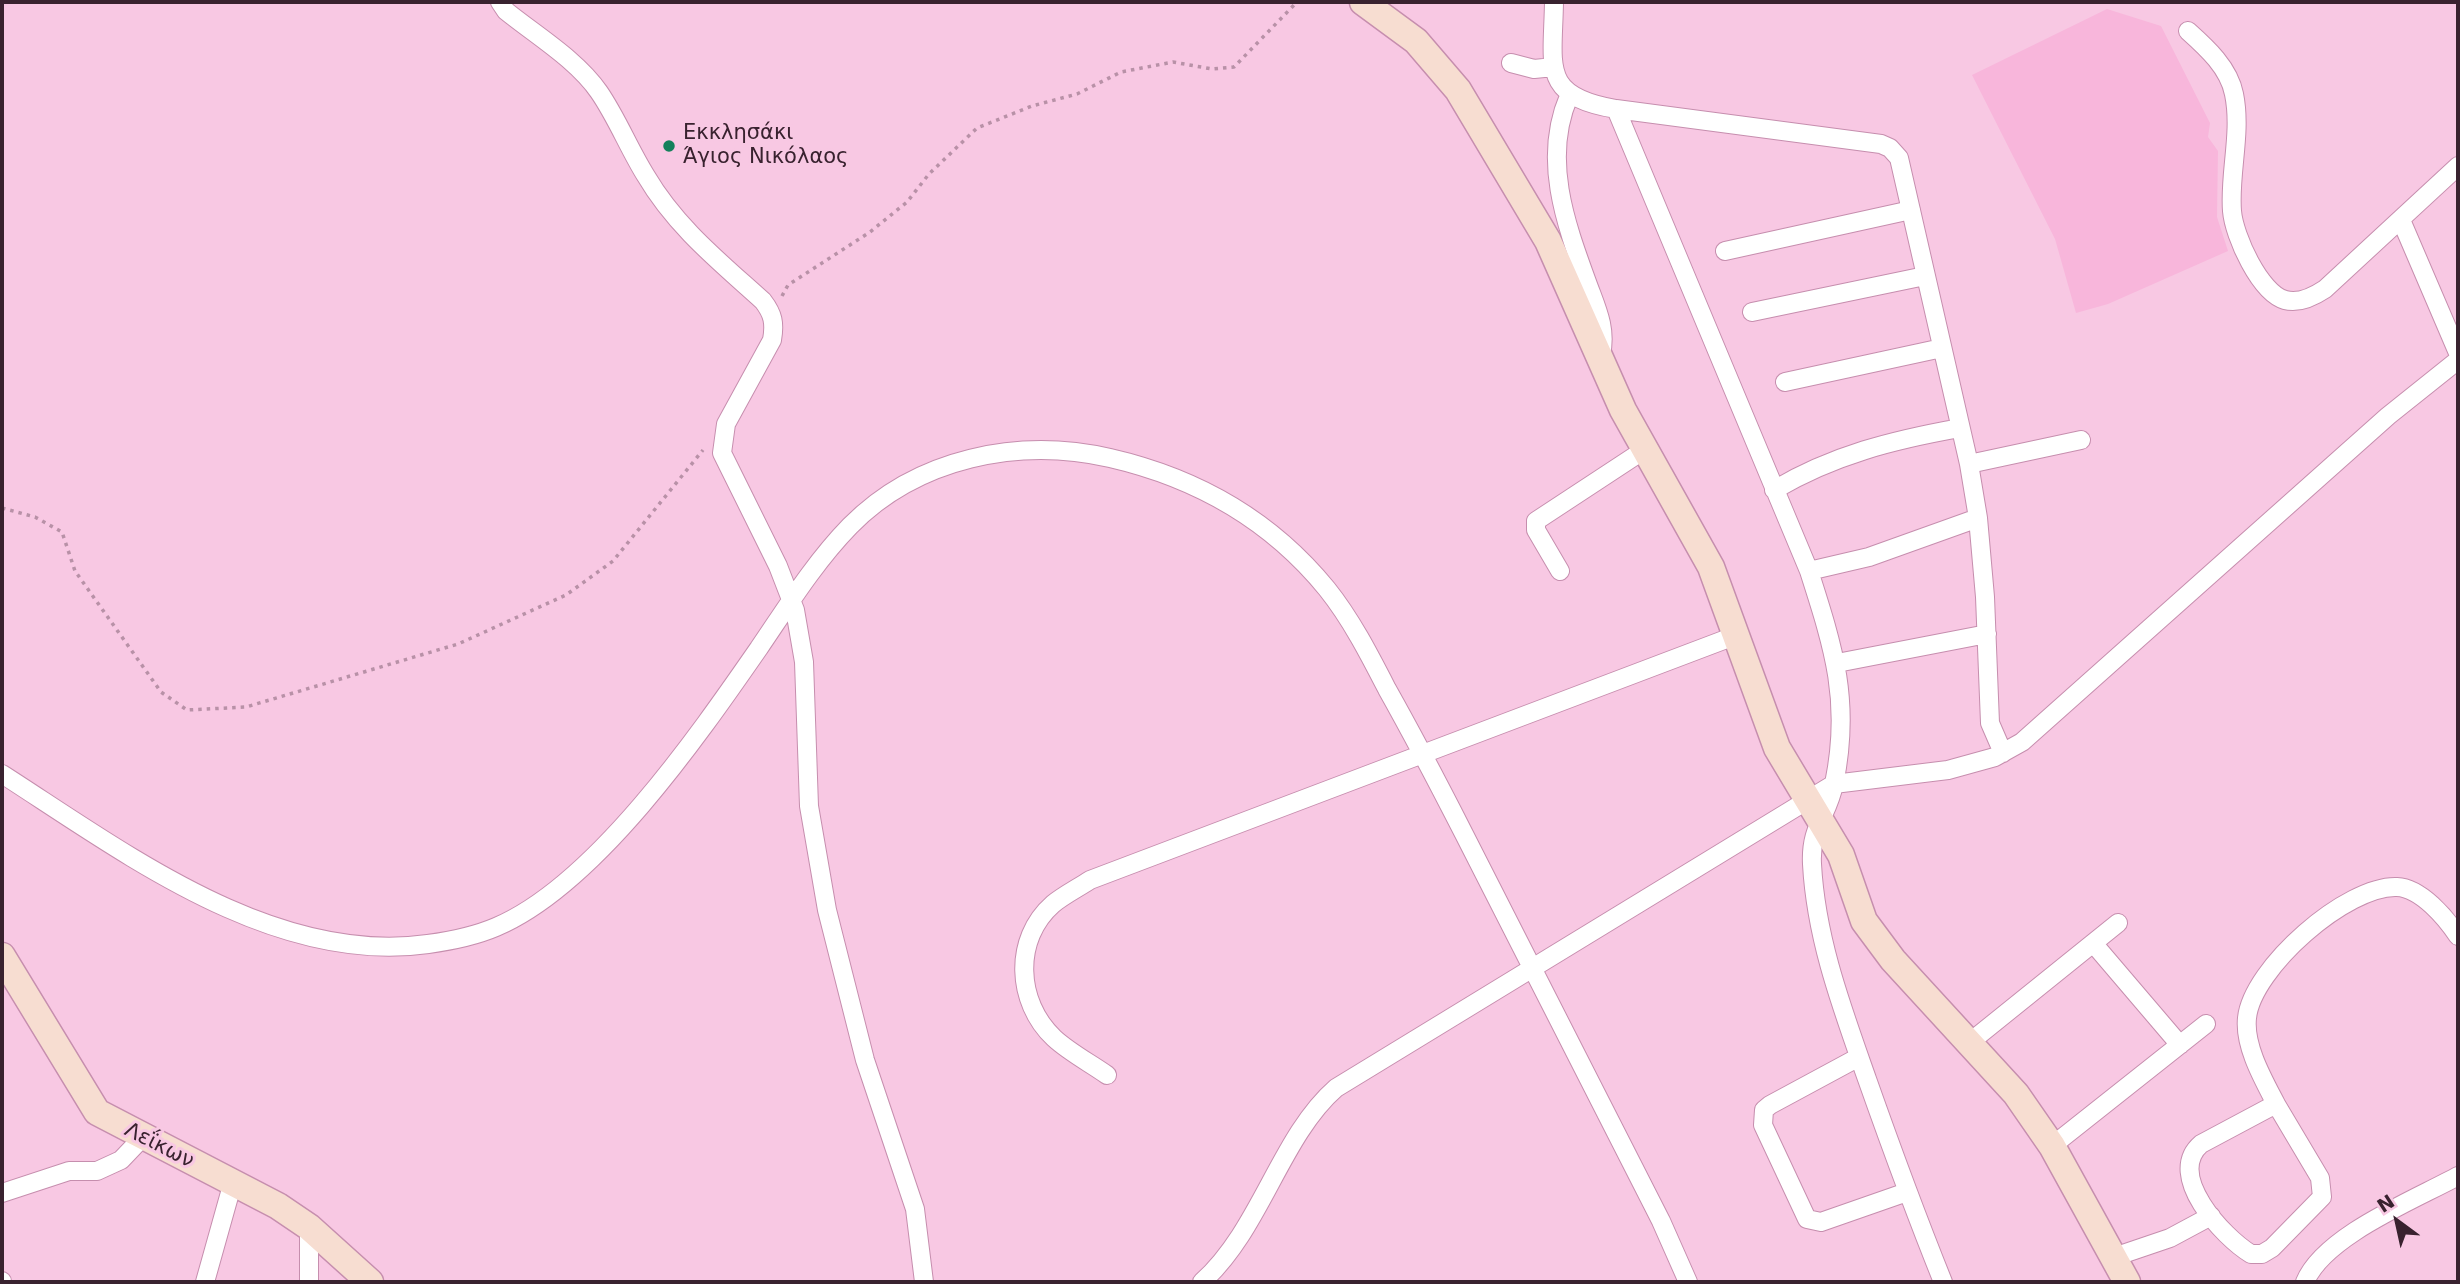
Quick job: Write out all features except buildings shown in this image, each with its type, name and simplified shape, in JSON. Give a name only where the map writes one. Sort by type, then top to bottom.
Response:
[{"type":"street","points":[[500,2],[506,11],[585,75],[599,92],[646,177],[667,207],[696,242],[763,300],[772,313],[775,325],[772,340],[723,432],[721,447],[727,467],[792,600],[804,662],[809,806],[827,910],[869,1073],[915,1209],[924,1282]]},
{"type":"street","points":[[1554,2],[1554,67],[1562,89],[1569,96],[1585,103],[1616,109],[1891,148],[1899,158],[1969,464],[1978,518],[1987,634],[1990,723],[2003,753]]},
{"type":"street","points":[[1379,6],[1424,49],[1470,107],[1548,241],[1644,450],[1702,548],[1737,635],[1777,748],[1841,855],[1858,910],[1871,933],[2017,1094],[2052,1146],[2127,1282]]},
{"type":"street","points":[[2188,31],[2221,66],[2233,89],[2236,110],[2233,221],[2254,268],[2271,292],[2291,301],[2317,295],[2458,166]]},
{"type":"street","points":[[1511,63],[1534,69],[1554,67]]},
{"type":"street","points":[[1569,96],[1557,133],[1560,201],[1602,325],[1604,341],[1600,358]]},
{"type":"street","points":[[1202,1282],[1229,1256],[1315,1109],[1336,1088],[1532,970],[1813,809],[1834,784],[1843,707],[1837,663],[1809,571],[1616,109]]},
{"type":"street","points":[[1725,251],[1910,210]]},
{"type":"street","points":[[2401,220],[2458,353]]},
{"type":"street","points":[[1752,312],[1925,276]]},
{"type":"street","points":[[1785,382],[1942,348]]},
{"type":"street","points":[[1834,784],[1932,773],[2003,753],[2022,742],[2388,415],[2458,360]]},
{"type":"street","points":[[1774,490],[1818,466],[1861,449],[1960,428]]},
{"type":"street","points":[[1969,464],[2081,440]]},
{"type":"street","points":[[2,774],[195,892],[299,936],[336,944],[391,948],[456,939],[496,927],[524,912],[586,865],[658,783],[830,548],[865,512],[899,487],[923,474],[975,457],[1024,450],[1074,452],[1124,461],[1185,481],[1228,502],[1258,521],[1293,551],[1344,612],[1422,753],[1661,1221],[1682,1280]]},
{"type":"street","points":[[1560,571],[1536,530],[1536,521],[1644,450]]},
{"type":"street","points":[[1809,571],[1869,557],[1978,518]]},
{"type":"street","points":[[1837,663],[1987,634]]},
{"type":"street","points":[[1107,1075],[1054,1038],[1036,1014],[1025,987],[1026,947],[1035,928],[1052,905],[1090,880],[1737,635]]},
{"type":"street","points":[[1813,809],[1811,852],[1819,923],[1832,981],[1907,1192],[1943,1282]]},
{"type":"street","points":[[2276,1104],[2195,1150],[2189,1167],[2191,1181],[2211,1216],[2241,1248],[2251,1254],[2262,1254],[2272,1248],[2322,1197],[2320,1178],[2276,1104],[2249,1041],[2247,1019],[2252,996],[2267,973],[2312,929],[2347,902],[2374,888],[2400,887],[2422,898],[2448,921],[2458,936]]},
{"type":"street","points":[[1969,1043],[2119,923]]},
{"type":"street","points":[[2093,943],[2180,1045]]},
{"type":"street","name":"Λεΐκων","points":[[2,956],[91,1104],[104,1117],[233,1182],[309,1227],[369,1282]]},
{"type":"street","points":[[2052,1146],[2206,1024]]},
{"type":"street","points":[[1859,1057],[1769,1105],[1764,1110],[1763,1125],[1807,1219],[1821,1222],[1907,1192]]},
{"type":"street","points":[[2,1193],[69,1171],[97,1171],[121,1160],[142,1138]]},
{"type":"street","points":[[2305,1282],[2312,1268],[2329,1249],[2458,1176]]},
{"type":"street","points":[[205,1282],[233,1182]]},
{"type":"street","points":[[2114,1257],[2170,1238],[2211,1216]]},
{"type":"street","points":[[309,1227],[309,1282]]},
{"type":"path","points":[[772,313],[788,285],[870,232],[907,202],[929,174],[977,128],[1032,106],[1077,94],[1121,72],[1173,62],[1212,69],[1234,67],[1297,2]]},
{"type":"path","points":[[2,508],[35,517],[62,532],[75,571],[161,692],[187,710],[246,707],[458,644],[566,595],[613,561],[697,454],[723,432]]},
{"type":"shaded area","points":[[2107,9],[2161,26],[2210,123],[2208,137],[2218,151],[2217,217],[2228,251],[2108,304],[2076,313],[2055,239],[1972,75]]},
{"type":"place","name":"Εκκλησάκι Άγιος Νικόλαος","points":[[669,146]]}]
